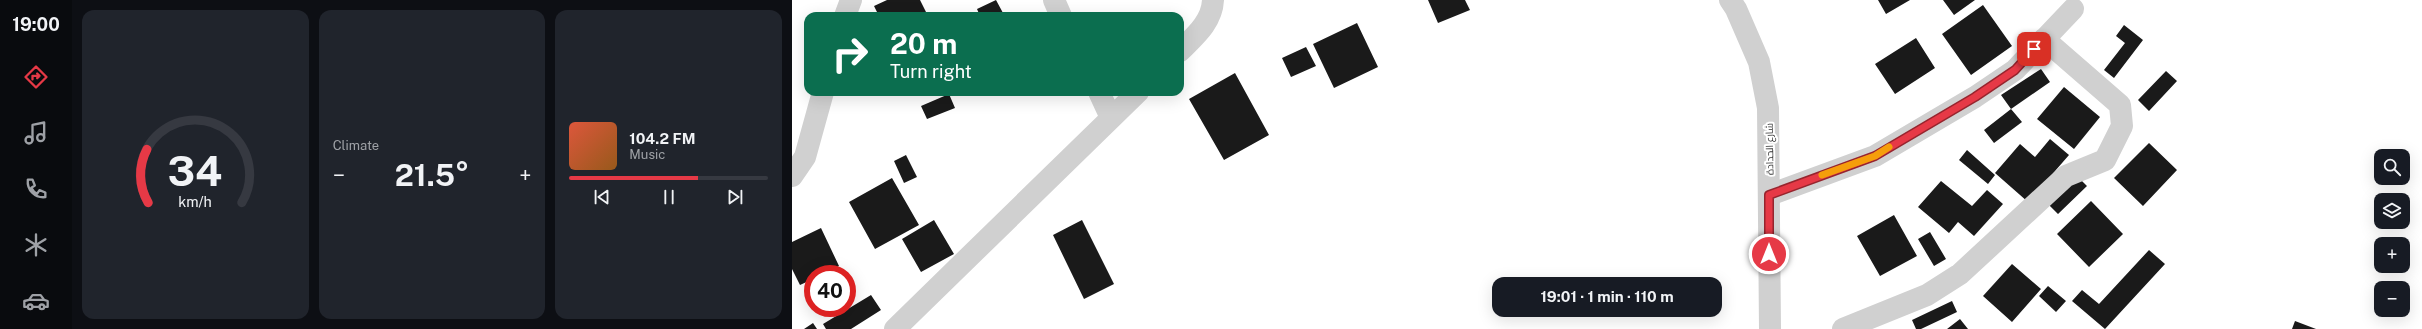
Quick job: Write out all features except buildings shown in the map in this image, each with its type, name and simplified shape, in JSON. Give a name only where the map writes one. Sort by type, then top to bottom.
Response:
[{"type":"street","points":[[846,12],[851,0]]},
{"type":"street","points":[[1054,0],[1059,12]]},
{"type":"street","points":[[1184,47],[1202,28],[1212,12],[1214,0]]},
{"type":"street","name":"شارع الحدادة","points":[[1730,0],[1736,9],[1759,62],[1768,108],[1770,329]]},
{"type":"street","points":[[1769,195],[1875,156],[1975,97],[2015,70],[2073,9]]},
{"type":"street","points":[[1842,329],[1927,295],[1960,274],[2066,176],[2105,160],[2122,126],[2120,105],[2044,39]]},
{"type":"street","points":[[792,176],[805,157],[822,96]]},
{"type":"street","points":[[1101,96],[1111,118]]},
{"type":"street","points":[[895,329],[1134,96]]},
{"type":"slow traffic","points":[[1822,175],[1875,156],[1889,147]]},
{"type":"route","points":[[1769,254],[1769,195],[1875,156],[1975,97],[2015,70],[2034,49]]}]
